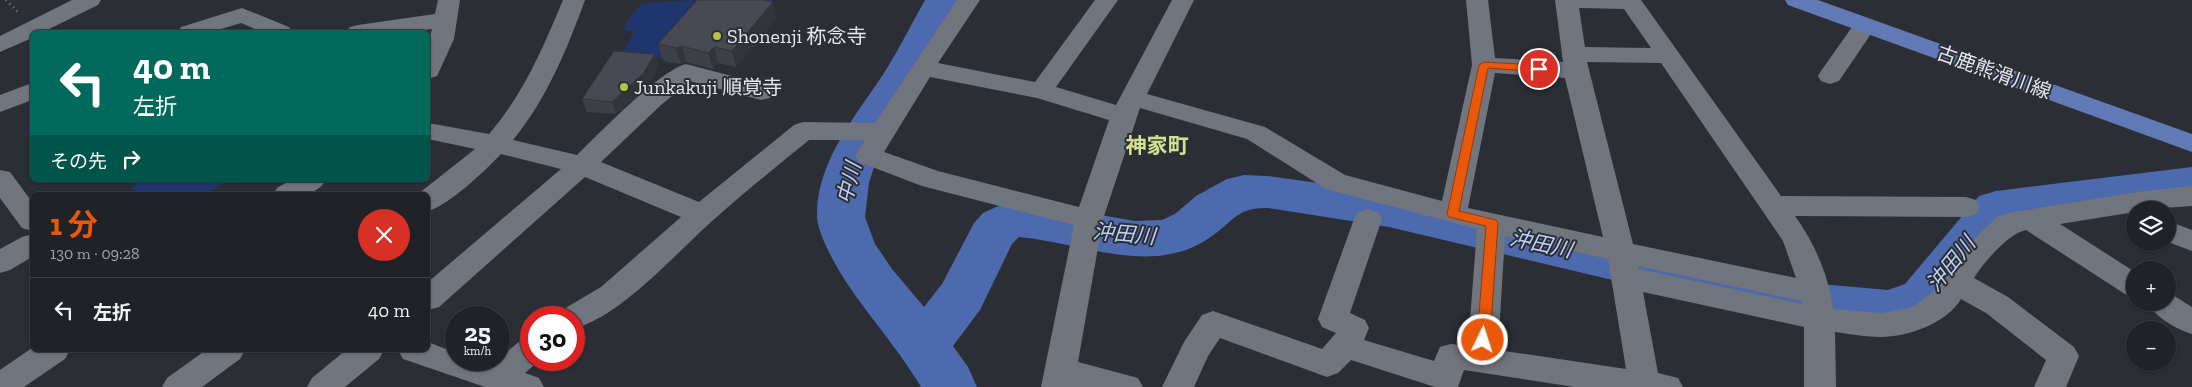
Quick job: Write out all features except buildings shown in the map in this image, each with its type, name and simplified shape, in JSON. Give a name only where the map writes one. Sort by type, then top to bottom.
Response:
[{"type":"main road","name":"古鹿熊滑川線","points":[[1796,0],[1822,4],[1865,25],[2192,144]]},
{"type":"street","points":[[0,45],[90,0]]},
{"type":"street","points":[[430,199],[466,172],[496,144],[532,96],[556,46],[574,0]]},
{"type":"street","points":[[969,0],[923,68],[868,156],[932,179],[1089,219]]},
{"type":"street","points":[[1041,91],[1107,0]]},
{"type":"street","points":[[1127,387],[1059,379],[1089,219],[1127,107],[1183,0]]},
{"type":"street","points":[[1453,214],[1484,65],[1477,0]]},
{"type":"street","points":[[1345,346],[1447,378],[1451,356],[1652,386],[1575,63],[1566,0],[1630,1],[1796,239],[1818,306],[1820,387]]},
{"type":"street","points":[[366,30],[447,10],[442,39],[430,66]]},
{"type":"street","points":[[196,30],[242,16],[276,30]]},
{"type":"street","points":[[1830,76],[1865,25]]},
{"type":"street","points":[[1484,65],[1575,63],[1668,56]]},
{"type":"street","points":[[923,68],[1256,133],[1336,182],[1492,223],[1623,264],[1818,306],[1882,325],[1922,317],[1947,297],[1969,261],[2008,223],[2030,219],[2124,212],[2192,196]]},
{"type":"street","points":[[430,297],[686,72],[761,92]]},
{"type":"street","points":[[0,104],[30,92]]},
{"type":"street","points":[[430,131],[496,144],[582,165],[702,214]]},
{"type":"street","points":[[585,311],[612,295],[702,214],[804,132],[882,132]]},
{"type":"street","points":[[0,179],[30,218]]},
{"type":"street","points":[[292,192],[309,182]]},
{"type":"street","points":[[1772,206],[1966,207]]},
{"type":"street","points":[[1178,387],[1195,351],[1213,323],[1327,364],[1345,346],[1354,328],[1333,319],[1368,219]]},
{"type":"street","points":[[2030,219],[2126,280]]},
{"type":"street","points":[[1482,360],[1492,223]]},
{"type":"street","points":[[2176,234],[2192,241]]},
{"type":"street","points":[[0,262],[30,245]]},
{"type":"street","points":[[1957,282],[1997,305],[2063,356],[2050,387]]},
{"type":"street","points":[[2176,311],[2192,322]]},
{"type":"street","points":[[0,387],[51,352]]},
{"type":"street","points":[[178,387],[226,352]]},
{"type":"street","points":[[323,387],[366,352]]},
{"type":"street","points":[[420,352],[528,387]]},
{"type":"street","points":[[496,378],[520,359]]},
{"type":"shaded area","points":[[695,0],[773,0],[768,16],[710,6],[666,58],[645,56],[619,60],[634,31],[623,30],[630,17],[642,3]]},
{"type":"shaded area","points":[[138,182],[225,182],[208,192],[141,192],[129,189]]},
{"type":"waterway","name":"中川","points":[[922,342],[874,283],[852,248],[841,217],[845,183],[855,154],[909,67],[945,0]]},
{"type":"waterway","name":"沖田川","points":[[922,342],[938,328],[962,296],[991,236],[1000,225],[1013,219],[1037,221],[1135,239],[1169,237],[1192,226],[1213,208],[1244,191],[1268,192],[1389,210],[1642,268],[1809,303],[1889,310],[1923,298],[1996,208],[2192,183]]},
{"type":"waterway","name":"中川","points":[[922,342],[949,387]]},
{"type":"place","name":"Shonenji 称念寺","points":[[717,36]]},
{"type":"place","name":"Junkakuji 順覚寺","points":[[624,87]]},
{"type":"district","name":"神家町","points":[[1157,146]]},
{"type":"route","points":[[1483,340],[1492,223],[1453,214],[1484,65],[1539,69]]}]
